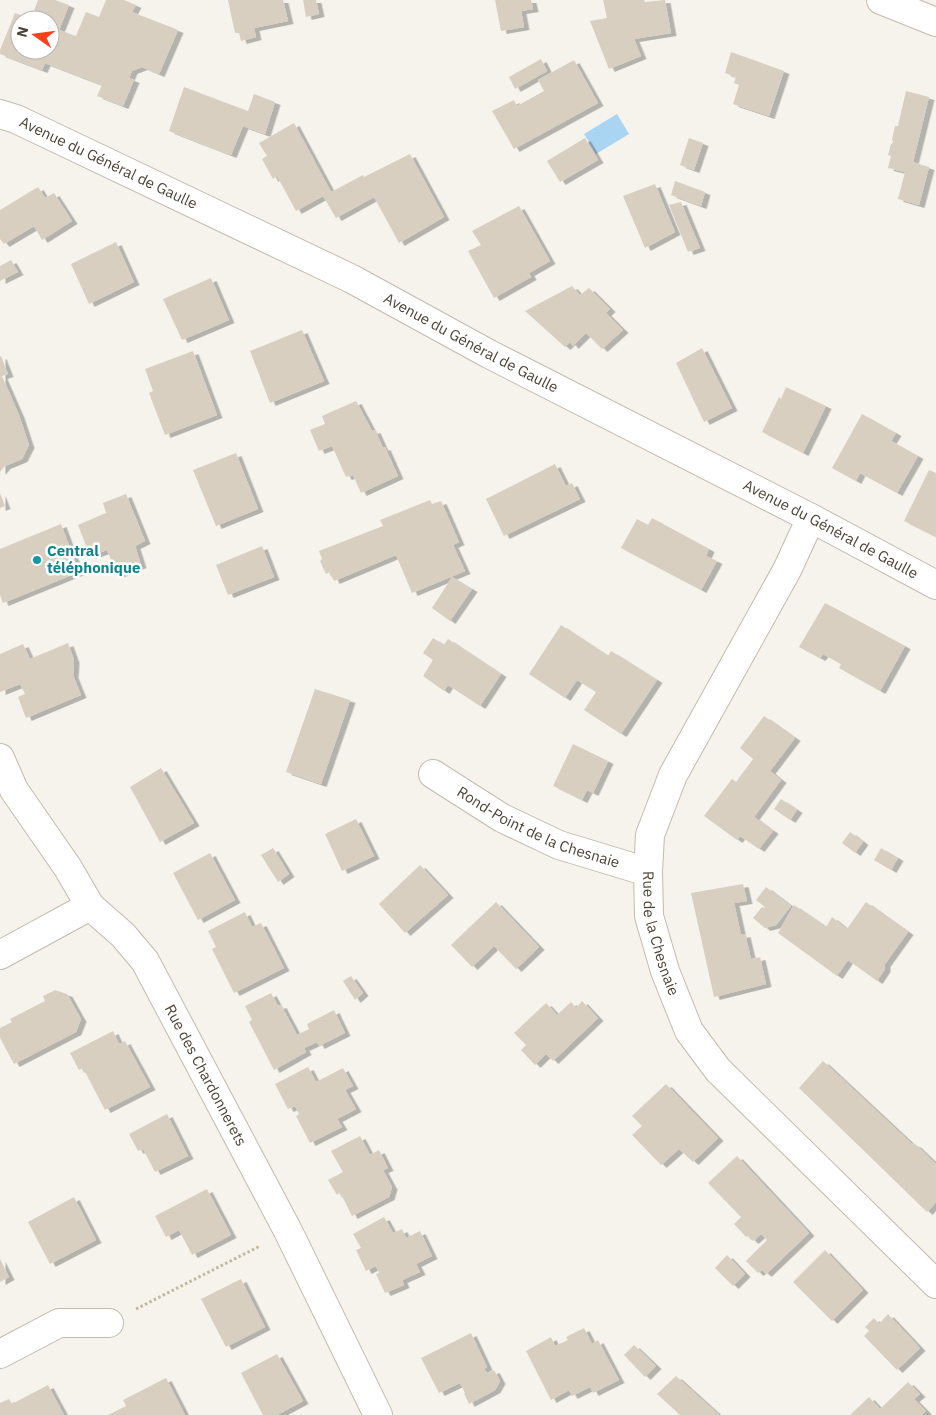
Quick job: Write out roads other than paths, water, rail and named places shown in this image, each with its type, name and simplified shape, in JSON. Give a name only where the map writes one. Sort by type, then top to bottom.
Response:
[{"type":"street","points":[[881,0],[936,22]]},
{"type":"street","name":"Avenue du Général de Gaulle","points":[[0,114],[24,123],[352,279],[489,354],[811,518],[936,585]]},
{"type":"street","name":"Rue de la Chesnaie","points":[[811,518],[788,570],[673,775],[650,835],[648,872],[649,916],[665,971],[689,1031],[718,1070],[936,1284]]},
{"type":"street","name":"Rue des Chardonnerets","points":[[0,758],[14,790],[68,868],[90,906],[123,935],[145,962],[288,1231],[378,1415]]},
{"type":"street","name":"Rond-Point de la Chesnaie","points":[[433,774],[502,818],[559,844],[648,872]]},
{"type":"street","points":[[0,955],[90,906]]},
{"type":"street","points":[[0,1354],[59,1323],[109,1323]]},
{"type":"water","points":[[617,114],[629,134],[596,154],[584,134]]},
{"type":"place","name":"Central téléphonique","points":[[37,560]]}]
